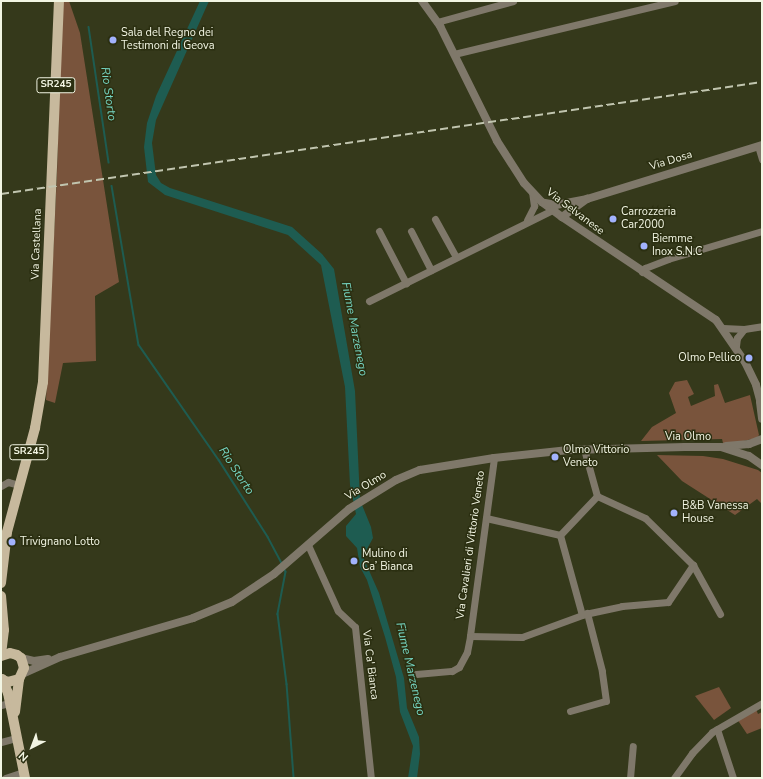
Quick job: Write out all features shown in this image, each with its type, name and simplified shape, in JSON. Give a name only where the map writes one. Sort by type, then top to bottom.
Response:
[{"type":"main road","name":"Via Castellana","points":[[1,583],[3,542],[35,428],[43,382],[59,1]]},
{"type":"main road","points":[[1,596],[3,626],[1,654],[10,653],[19,656]]},
{"type":"main road","points":[[3,626],[24,663],[9,704]]},
{"type":"main road","points":[[1,679],[8,682],[20,676]]},
{"type":"main road","points":[[1,679],[15,726],[24,775]]},
{"type":"street","name":"Via Selvanese","points":[[422,1],[437,22],[497,141],[518,176],[532,192],[552,210],[642,272],[704,310],[725,331],[759,384],[762,419]]},
{"type":"street","points":[[437,22],[513,1]]},
{"type":"street","points":[[454,54],[675,1]]},
{"type":"street","points":[[760,145],[762,159]]},
{"type":"street","name":"Via Dosa","points":[[542,202],[556,205],[587,199],[760,145]]},
{"type":"street","points":[[526,222],[534,206],[532,192]]},
{"type":"street","points":[[562,217],[578,208],[587,199]]},
{"type":"street","points":[[562,217],[565,207],[572,201]]},
{"type":"street","points":[[577,228],[578,208]]},
{"type":"street","points":[[369,301],[552,210]]},
{"type":"street","points":[[436,219],[456,257]]},
{"type":"street","points":[[379,231],[406,282]]},
{"type":"street","points":[[411,231],[431,270]]},
{"type":"street","points":[[642,272],[645,268],[668,259],[762,231]]},
{"type":"street","points":[[725,331],[762,326]]},
{"type":"street","points":[[736,346],[737,338],[744,329]]},
{"type":"street","name":"Via Selvanese","points":[[759,398],[762,408]]},
{"type":"street","name":"Via Olmo","points":[[60,657],[218,609],[274,574],[349,509],[396,480],[420,470],[494,458],[584,449],[721,448],[760,439]]},
{"type":"street","name":"Via Olmo","points":[[752,458],[752,450],[760,439]]},
{"type":"street","name":"Via Olmo","points":[[721,448],[752,458],[762,465]]},
{"type":"street","points":[[584,449],[597,496],[645,518],[693,566],[720,614]]},
{"type":"street","name":"Via Cavalieri di Vittorio Veneto","points":[[416,674],[452,671],[459,667],[467,652],[494,458]]},
{"type":"street","points":[[1,486],[8,482],[19,485]]},
{"type":"street","points":[[560,535],[597,496]]},
{"type":"street","points":[[486,518],[560,535]]},
{"type":"street","points":[[560,535],[602,672],[606,701],[570,711]]},
{"type":"street","name":"Via Ca' Bianca","points":[[310,543],[338,611],[355,627],[371,778]]},
{"type":"street","name":"Via Cavalieri di Vittorio Veneto","points":[[470,636],[522,637],[584,614],[622,606],[668,602],[693,566]]},
{"type":"street","points":[[19,656],[34,661],[60,657]]},
{"type":"street","points":[[20,676],[60,657]]},
{"type":"street","points":[[674,778],[692,753],[717,729],[762,703]]},
{"type":"street","points":[[717,729],[733,778]]},
{"type":"street","points":[[1,742],[16,738]]},
{"type":"street","points":[[630,778],[633,746]]},
{"type":"street","points":[[5,778],[24,775]]},
{"type":"shaded area","points":[[62,1],[69,1],[80,33],[119,282],[95,296],[96,361],[63,363],[55,403],[46,400],[57,173]]},
{"type":"shaded area","points":[[687,380],[694,394],[688,397],[691,406],[715,396],[714,385],[718,384],[725,403],[750,395],[759,435],[757,438],[734,443],[723,443],[722,439],[641,441],[652,427],[676,413],[669,393],[675,382]]},
{"type":"shaded area","points":[[657,455],[703,456],[723,459],[758,470],[762,473],[762,504],[757,499],[735,515],[682,481]]},
{"type":"shaded area","points":[[719,687],[731,708],[714,720],[695,696]]},
{"type":"shaded area","points":[[756,709],[758,714],[762,712],[762,728],[747,734],[737,719]]},
{"type":"water","name":"Fiume Marzenego","points":[[200,1],[209,1],[156,120],[152,143],[156,175],[161,183],[170,188],[292,227],[322,254],[334,269],[355,391],[360,500],[371,527],[373,538],[366,551],[363,551],[363,557],[379,593],[404,678],[407,708],[419,737],[420,754],[417,778],[408,778],[413,746],[400,712],[396,677],[385,637],[367,580],[360,567],[357,548],[346,536],[346,526],[356,514],[350,485],[345,387],[321,265],[288,235],[165,195],[148,182],[144,147],[147,123],[156,96]]},
{"type":"waterway","name":"Rio Storto","points":[[89,27],[109,163]]},
{"type":"waterway","name":"Rio Storto","points":[[112,186],[139,345],[219,460],[268,537],[282,563]]},
{"type":"waterway","name":"Rio Storto","points":[[284,568],[286,572],[278,614],[287,684],[294,778]]},
{"type":"railway","points":[[1,194],[762,82]]},
{"type":"place","name":"Sala del Regno dei Testimoni di Geova","points":[[113,40]]},
{"type":"place","name":"Carrozzeria Car2000","points":[[613,219]]},
{"type":"place","name":"Biemme Inox S.N.C","points":[[644,246]]},
{"type":"place","name":"Olmo Pellico","points":[[749,358]]},
{"type":"place","name":"Olmo Vittorio Veneto","points":[[555,457]]},
{"type":"place","name":"B&B Vanessa House","points":[[674,513]]},
{"type":"place","name":"Trivignano Lotto","points":[[12,542]]},
{"type":"place","name":"Mulino di Ca’ Bianca","points":[[354,561]]}]
